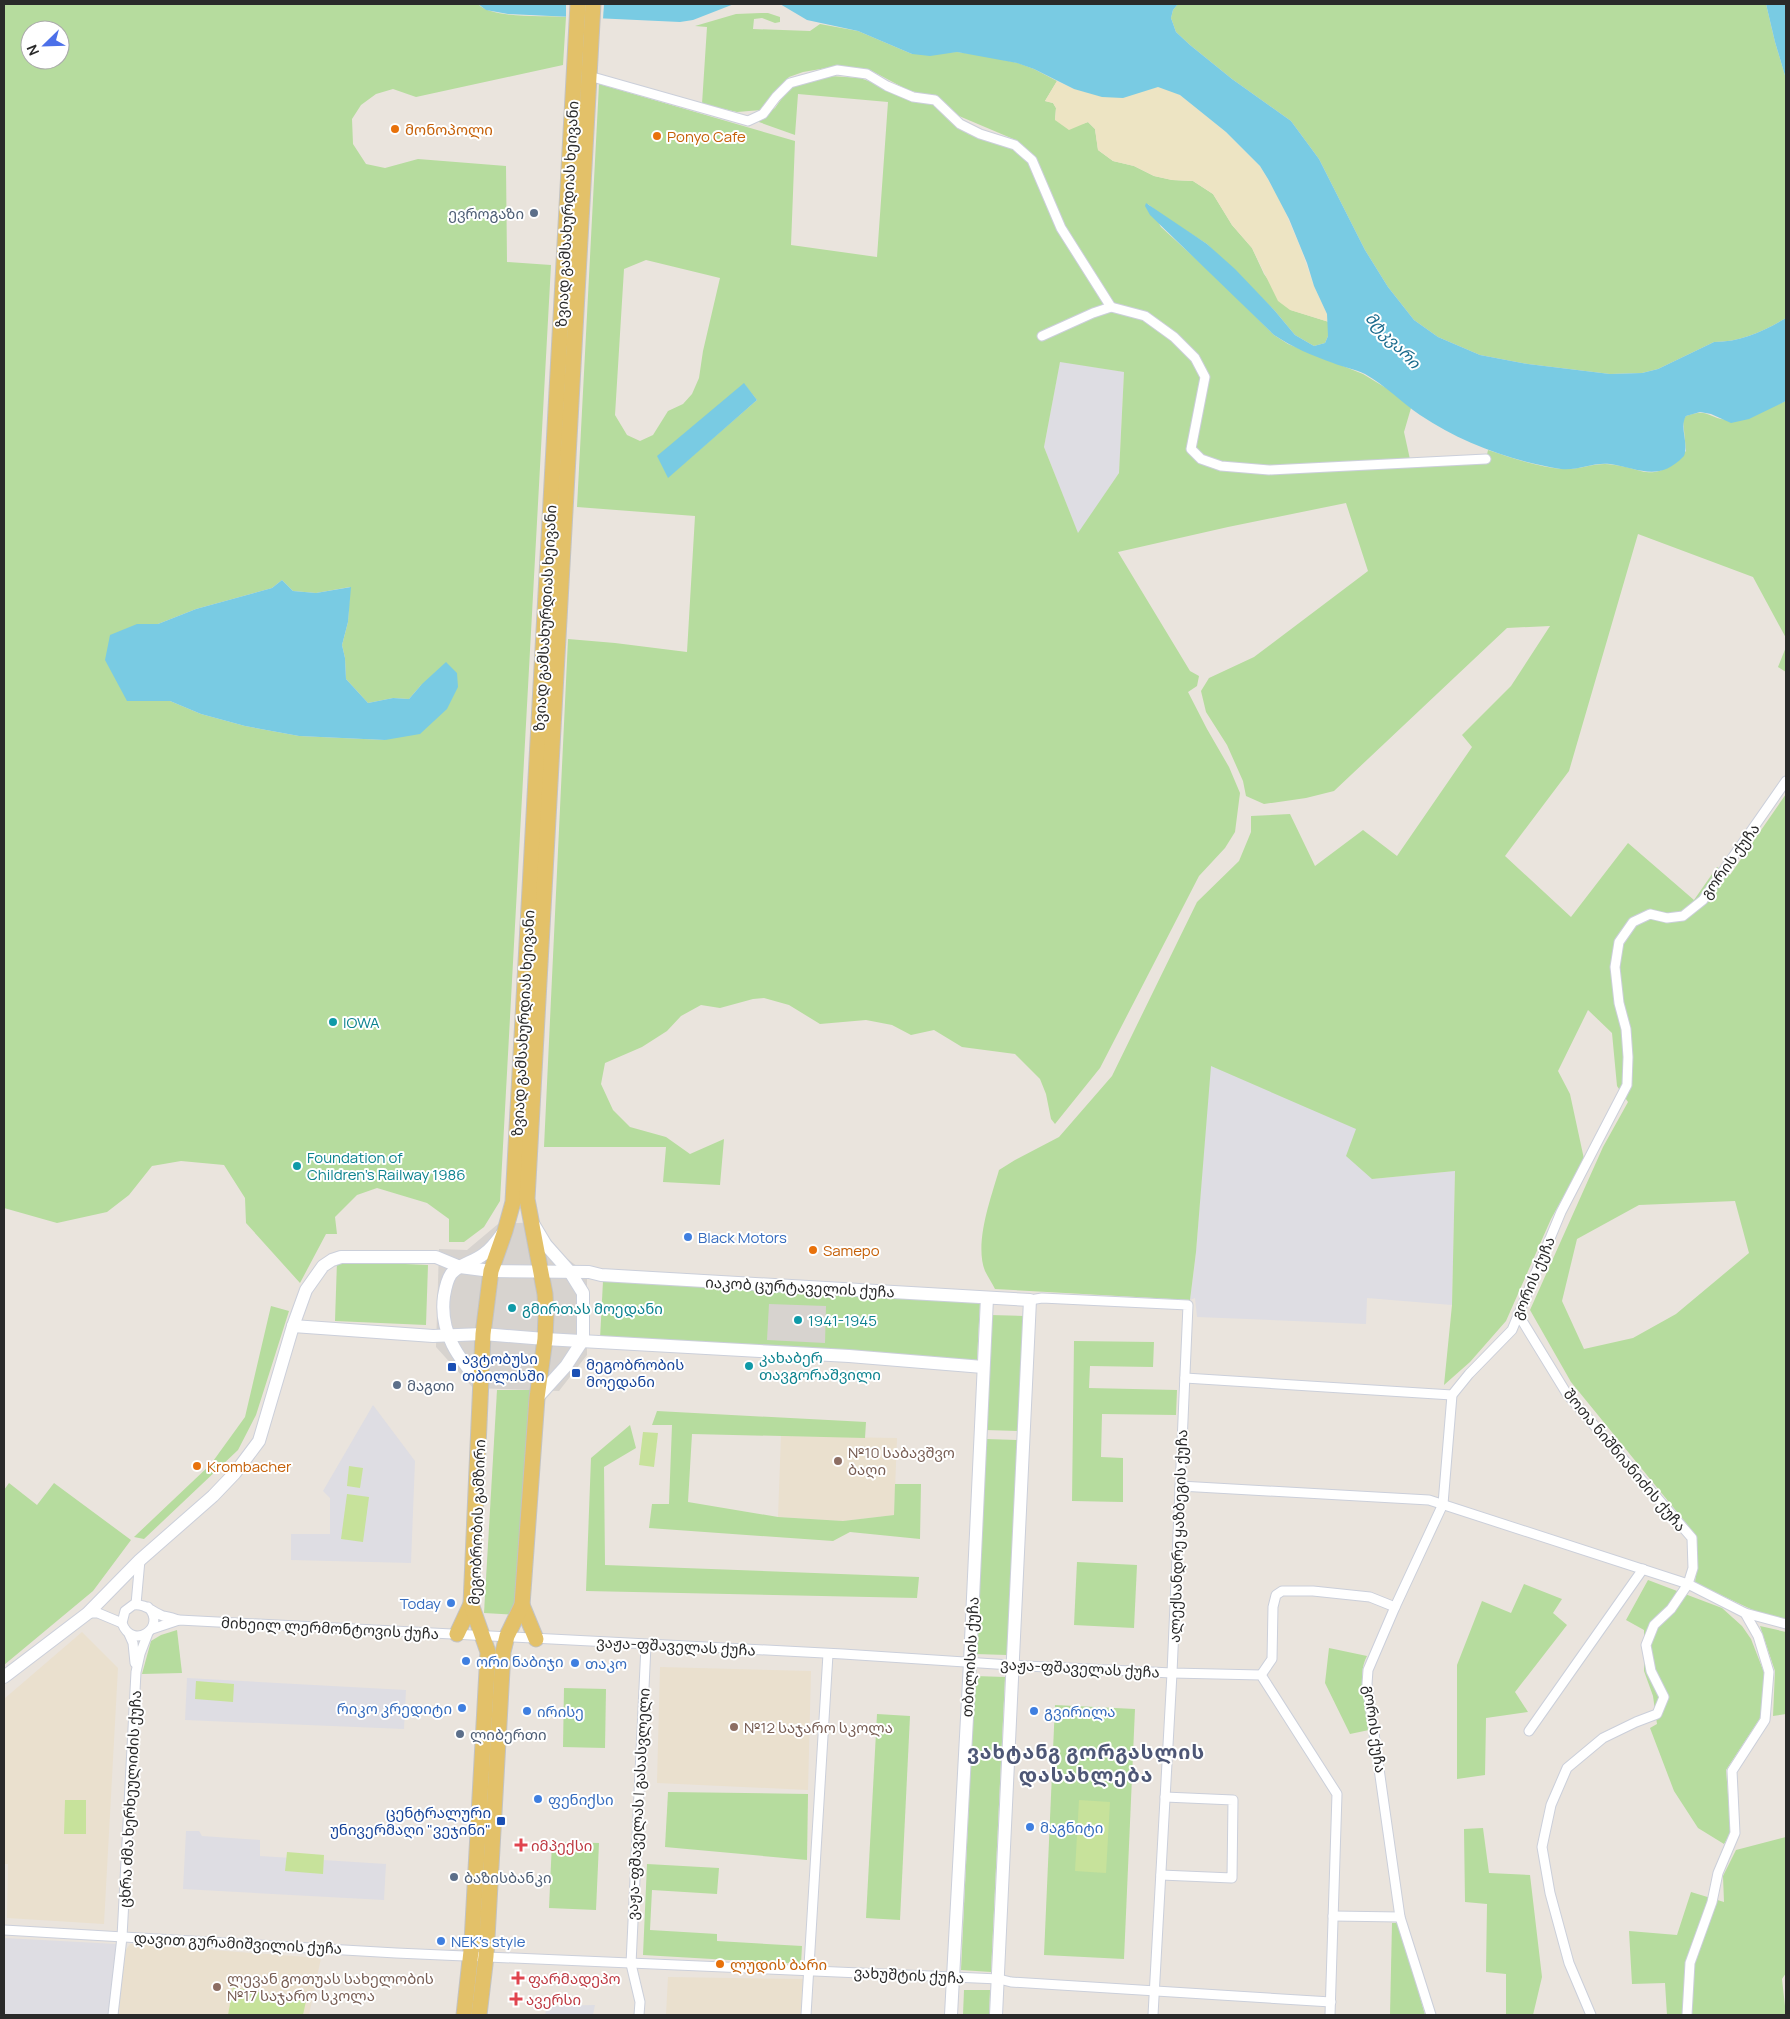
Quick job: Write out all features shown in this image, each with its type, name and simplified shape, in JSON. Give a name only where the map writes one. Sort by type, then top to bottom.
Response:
[{"type":"main road","name":"ზვიად გამსახურდიას ხეივანი","points":[[505,1232],[513,1202],[589,76],[585,11]]},
{"type":"main road","name":"ზვიად გამსახურდიას ხეივანი","points":[[546,726],[585,11]]},
{"type":"main road","name":"ზვიად გამსახურდიას ხეივანი","points":[[530,1216],[527,1199],[543,774]]},
{"type":"main road","points":[[530,1216],[546,1244],[570,1272],[583,1293],[583,1340],[566,1366],[537,1398]]},
{"type":"main road","points":[[530,1216],[541,1273],[546,1314],[545,1339],[537,1398]]},
{"type":"main road","points":[[482,1385],[463,1362],[447,1336],[443,1321],[445,1290],[450,1275],[460,1267],[484,1254],[505,1232]]},
{"type":"main road","points":[[482,1385],[483,1334],[491,1271],[505,1232]]},
{"type":"main road","points":[[4,1677],[88,1613],[140,1560],[213,1496],[235,1473],[258,1441],[306,1290],[323,1266],[332,1260],[341,1258],[436,1257],[460,1267],[491,1271],[570,1272]]},
{"type":"main road","name":"იაკობ ცურტაველის ქუჩა","points":[[570,1272],[1030,1300]]},
{"type":"main road","name":"თბილისის ქუჩა","points":[[951,2015],[987,1298]]},
{"type":"main road","points":[[996,2015],[1030,1300]]},
{"type":"main road","points":[[293,1326],[447,1336],[483,1334],[849,1356],[983,1367]]},
{"type":"main road","name":"მეგობრობის გამზირი","points":[[479,2015],[488,1652],[471,1604],[482,1385]]},
{"type":"main road","name":"მეგობრობის გამზირი","points":[[464,2015],[479,1955],[503,1652],[507,1636],[522,1605],[537,1398]]},
{"type":"main road","points":[[457,1634],[471,1604]]},
{"type":"main road","points":[[522,1605],[536,1638]]},
{"type":"street","points":[[589,76],[748,121],[763,114],[790,83],[837,70],[867,74],[887,86],[912,97],[935,100],[960,124],[980,134],[1015,145],[1032,160],[1061,228],[1111,307]]},
{"type":"street","points":[[1042,336],[1111,307],[1145,316],[1174,337],[1195,358],[1205,377],[1191,449],[1201,459],[1221,466],[1269,470],[1486,460]]},
{"type":"street","name":"გორის ქუჩა","points":[[1431,2015],[1400,1918],[1367,1684],[1368,1670],[1443,1504],[1452,1395],[1469,1374],[1512,1330],[1561,1212],[1627,1085],[1626,1029],[1619,1003],[1615,967],[1618,942],[1633,922],[1650,914],[1667,918],[1683,916],[1703,900],[1786,781]]},
{"type":"street","name":"ალექსანდრე ყაზბეგის ქუჩა","points":[[1030,1300],[1042,1298],[1188,1305],[1172,1673],[1153,2015]]},
{"type":"street","name":"შოთა ნიშნიანიძის ქუჩა","points":[[1518,1314],[1567,1394],[1692,1538],[1693,1568],[1688,1584],[1671,1608],[1654,1625],[1646,1645],[1651,1672],[1664,1697],[1657,1714],[1603,1738],[1568,1768],[1551,1805],[1542,1847],[1550,1893],[1569,1964],[1591,2015]]},
{"type":"street","points":[[1185,1378],[1452,1395]]},
{"type":"street","points":[[1180,1486],[1429,1500],[1688,1584],[1745,1613],[1786,1624]]},
{"type":"street","points":[[136,1604],[140,1560]]},
{"type":"street","points":[[1528,1731],[1643,1569]]},
{"type":"street","points":[[1330,2015],[1337,1794],[1261,1675],[1272,1659],[1273,1607],[1276,1595],[1282,1591],[1370,1597],[1395,1607]]},
{"type":"street","points":[[88,1613],[98,1613],[122,1623],[129,1634],[136,1636],[150,1631],[154,1622],[153,1614],[148,1607],[136,1604],[128,1607],[124,1612],[122,1623]]},
{"type":"street","name":"მიხეილ ლერმონტოვის ქუჩა","points":[[148,1607],[163,1616],[179,1620],[507,1636]]},
{"type":"street","points":[[1687,2015],[1690,1963],[1712,1902],[1718,1873],[1735,1833],[1732,1771],[1765,1720],[1769,1672],[1758,1636],[1745,1613]]},
{"type":"street","name":"მიხეილ ლერმონტოვის ქუჩა","points":[[150,1631],[179,1620]]},
{"type":"street","name":"ცხრა ძმა ხერხეულიძის ქუჩა","points":[[136,1672],[140,1654],[150,1631]]},
{"type":"street","name":"ცხრა ძმა ხერხეულიძის ქუჩა","points":[[113,2015],[122,1937],[136,1672],[133,1643],[129,1634]]},
{"type":"street","name":"ვაჟა-ფშაველას ქუჩა","points":[[507,1636],[1172,1673],[1261,1675]]},
{"type":"street","name":"ვაჟა-ფშაველას I გასასვლელი","points":[[639,2015],[640,2002],[631,1964],[646,1645]]},
{"type":"street","points":[[806,2015],[828,1654]]},
{"type":"street","points":[[1161,1876],[1232,1878],[1233,1800],[1165,1797]]},
{"type":"street","points":[[1333,1916],[1400,1918]]},
{"type":"street","name":"დავით გურამიშვილის ქუჩა","points":[[4,1930],[479,1955]]},
{"type":"street","name":"ვახუშტის ქუჩა","points":[[479,1955],[631,1964],[999,1979],[1011,1982],[1331,2002]]},
{"type":"shaded area","points":[[1060,361],[1124,372],[1119,473],[1078,534],[1044,447]]},
{"type":"shaded area","points":[[1210,1065],[1357,1129],[1372,1179],[1455,1171],[1452,1305],[1367,1298],[1366,1324],[1197,1317],[1195,1298],[1190,1300],[1196,1252]]},
{"type":"shaded area","name":"გმირთას მოედანი","points":[[538,1222],[561,1254],[578,1267],[587,1268],[587,1355],[559,1391],[473,1388],[436,1347],[439,1249],[467,1250],[498,1224]]},
{"type":"shaded area","points":[[769,1304],[826,1306],[825,1343],[767,1340]]},
{"type":"shaded area","points":[[373,1405],[415,1461],[411,1563],[291,1560],[291,1534],[330,1534],[330,1498],[323,1491]]},
{"type":"shaded area","name":"№10 საბავშვო ბაღი","points":[[781,1436],[897,1438],[894,1515],[843,1521],[778,1517]]},
{"type":"shaded area","points":[[82,1632],[118,1668],[104,1924],[7,1918],[8,1864],[4,1864],[4,1699]]},
{"type":"shaded area","name":"№12 საჯარო სკოლა","points":[[660,1667],[811,1671],[808,1790],[657,1783]]},
{"type":"shaded area","points":[[187,1678],[406,1690],[404,1729],[185,1720]]},
{"type":"shaded area","points":[[186,1831],[199,1831],[202,1836],[260,1840],[260,1856],[386,1864],[384,1900],[183,1889]]},
{"type":"shaded area","points":[[4,1938],[117,1944],[108,2015],[4,2015]]},
{"type":"shaded area","name":"ლევან გოთუას სახელობის №17 საჯარო სკოლა","points":[[130,1944],[321,1958],[309,2015],[115,2015],[125,1951]]},
{"type":"shaded area","points":[[668,1977],[803,1979],[801,2015],[666,2015]]},
{"type":"shaded area","points":[[595,2005],[593,2015],[545,2015],[547,2006]]},
{"type":"green space","points":[[4,4],[478,4],[485,9],[506,14],[566,17],[563,65],[416,97],[393,89],[376,94],[361,105],[352,119],[353,144],[366,164],[385,168],[418,159],[506,166],[507,262],[551,265],[500,1201],[484,1227],[464,1242],[449,1242],[449,1219],[427,1203],[377,1188],[357,1195],[335,1217],[337,1234],[326,1234],[300,1283],[246,1223],[245,1198],[224,1165],[181,1161],[152,1166],[129,1195],[107,1212],[57,1223],[4,1208]],"holes":[[[282,580],[293,591],[316,593],[350,587],[348,622],[342,645],[346,679],[368,703],[393,698],[409,699],[422,684],[385,740],[299,736],[245,726],[201,714],[170,701],[127,701],[137,625],[158,624],[196,609],[272,588]]]},
{"type":"green space","points":[[1178,4],[1766,4],[1786,79],[1786,318],[1752,335],[1724,342],[1714,342],[1658,369],[1642,373],[1610,374],[1528,364],[1480,355],[1438,337],[1414,320],[1388,287],[1365,250],[1319,159],[1291,121],[1232,79],[1176,32],[1171,18],[1173,10]]},
{"type":"green space","points":[[768,13],[780,17],[780,22],[775,23],[762,18],[754,19],[753,29],[810,31],[820,24],[858,31],[912,54],[957,52],[1018,63],[1057,81],[1045,101],[1053,103],[1056,108],[1055,120],[1082,124],[1088,122],[1095,129],[1098,150],[1113,161],[1134,166],[1154,176],[1172,180],[1193,181],[1213,194],[1232,225],[1252,248],[1264,274],[1291,310],[1329,322],[1328,336],[1325,343],[1314,346],[1295,335],[1275,311],[1207,244],[1160,214],[1148,204],[1161,227],[1219,280],[1274,335],[1288,344],[1363,374],[1391,391],[1411,408],[1404,432],[1411,464],[1486,459],[1488,450],[1525,462],[1554,468],[1569,469],[1605,464],[1656,472],[1674,462],[1686,451],[1683,420],[1686,416],[1705,413],[1721,419],[1735,418],[1786,401],[1786,638],[1753,577],[1638,534],[1569,771],[1505,856],[1571,917],[1628,843],[1694,900],[1717,867],[1730,875],[1786,794],[1786,1620],[1755,1611],[1695,1583],[1697,1562],[1695,1534],[1571,1382],[1530,1310],[1603,1147],[1628,1102],[1617,1086],[1612,1033],[1588,1010],[1558,1071],[1570,1094],[1584,1159],[1551,1219],[1506,1321],[1470,1362],[1444,1385],[1452,1305],[1455,1171],[1372,1179],[1346,1156],[1356,1129],[1211,1066],[1196,1252],[1190,1300],[995,1289],[985,1271],[982,1260],[982,1234],[999,1170],[1059,1137],[1112,1076],[1197,902],[1239,861],[1251,832],[1251,816],[1290,814],[1315,866],[1363,830],[1397,856],[1472,747],[1462,735],[1511,686],[1550,626],[1507,628],[1334,791],[1306,798],[1264,804],[1246,796],[1243,781],[1227,745],[1206,712],[1201,691],[1209,678],[1254,657],[1368,571],[1346,503],[1118,552],[1190,671],[1199,676],[1197,686],[1188,692],[1229,767],[1240,793],[1235,832],[1225,848],[1199,876],[1100,1068],[1055,1124],[1051,1119],[1046,1094],[1040,1079],[1015,1054],[962,1047],[934,1030],[911,1035],[892,1025],[866,1020],[820,1024],[789,1005],[764,998],[720,1008],[701,1005],[681,1016],[667,1031],[642,1047],[605,1063],[601,1084],[613,1110],[630,1127],[666,1137],[690,1154],[724,1139],[720,1185],[663,1182],[666,1147],[544,1147],[568,639],[687,652],[695,516],[577,507],[599,84],[795,141],[791,245],[877,257],[888,102],[798,94],[795,135],[756,121],[775,108],[792,84],[830,76],[860,78],[937,105],[968,134],[1011,148],[1031,164],[1035,158],[1018,141],[959,116],[937,98],[908,90],[868,69],[838,66],[803,72],[789,77],[761,110],[737,112],[702,104],[707,27],[695,26],[736,14]],"holes":[[[646,260],[720,278],[703,351],[699,378],[692,394],[683,404],[668,411],[653,435],[640,441],[627,435],[615,415],[624,269]],[[1060,362],[1124,372],[1119,473],[1078,533],[1044,447]],[[744,384],[757,400],[668,477]],[[1735,1201],[1749,1253],[1676,1314],[1633,1338],[1584,1349],[1562,1301],[1577,1239],[1639,1205]]]},
{"type":"green space","points":[[1786,647],[1786,672],[1778,667]]},
{"type":"green space","points":[[337,1261],[428,1265],[426,1325],[335,1321]]},
{"type":"green space","points":[[603,1281],[980,1303],[977,1360],[600,1339]]},
{"type":"green space","points":[[271,1306],[289,1311],[256,1415],[238,1450],[144,1539],[134,1537],[211,1464],[245,1417]]},
{"type":"green space","points":[[990,1315],[1024,1316],[1019,1431],[985,1430]]},
{"type":"green space","points":[[1074,1341],[1154,1342],[1153,1367],[1090,1366],[1089,1388],[1177,1390],[1176,1415],[1102,1414],[1101,1457],[1123,1458],[1123,1502],[1072,1501]]},
{"type":"green space","points":[[497,1390],[536,1390],[517,1615],[484,1613]]},
{"type":"green space","points":[[657,1411],[866,1422],[865,1438],[692,1434],[688,1502],[778,1517],[843,1521],[894,1515],[895,1484],[921,1484],[920,1539],[850,1532],[833,1541],[649,1528],[652,1504],[669,1504],[672,1425],[652,1425]]},
{"type":"green space","points":[[630,1425],[636,1448],[604,1467],[605,1565],[919,1577],[917,1598],[586,1591],[591,1458]]},
{"type":"green space","points":[[643,1432],[658,1433],[654,1467],[639,1465]]},
{"type":"green space","points":[[986,1439],[1017,1440],[1007,1655],[975,1654]]},
{"type":"green space","points":[[349,1466],[363,1468],[360,1488],[347,1486]]},
{"type":"green space","points":[[9,1483],[37,1505],[54,1483],[131,1540],[93,1591],[4,1665],[4,1490]]},
{"type":"green space","points":[[347,1494],[369,1497],[363,1542],[341,1539]]},
{"type":"green space","points":[[1077,1562],[1137,1565],[1134,1628],[1074,1625]]},
{"type":"green space","points":[[1648,1580],[1722,1608],[1742,1626],[1751,1639],[1765,1675],[1760,1718],[1726,1770],[1731,1832],[1724,1844],[1698,1828],[1674,1791],[1650,1728],[1657,1724],[1653,1696],[1644,1671],[1644,1630],[1626,1620]]},
{"type":"green space","points":[[1524,1584],[1562,1599],[1553,1613],[1567,1625],[1515,1692],[1528,1712],[1486,1718],[1485,1775],[1457,1779],[1457,1665],[1482,1601],[1511,1613]]},
{"type":"green space","points":[[1760,1626],[1786,1632],[1786,1714],[1773,1716],[1775,1671]]},
{"type":"green space","points":[[177,1630],[182,1673],[142,1674],[151,1641],[161,1635]]},
{"type":"green space","points":[[1329,1648],[1367,1656],[1362,1673],[1362,1682],[1369,1730],[1350,1734],[1325,1683]]},
{"type":"green space","points":[[975,1676],[1005,1677],[991,1972],[961,1970]]},
{"type":"green space","points":[[196,1681],[234,1684],[233,1702],[195,1699]]},
{"type":"green space","points":[[564,1688],[606,1689],[605,1748],[563,1747]]},
{"type":"green space","points":[[1055,1705],[1135,1709],[1124,1959],[1044,1955]]},
{"type":"green space","points":[[877,1714],[910,1716],[900,1920],[866,1918]]},
{"type":"green space","points":[[668,1792],[808,1794],[807,1860],[665,1847]]},
{"type":"green space","points":[[65,1800],[86,1800],[86,1834],[64,1834]]},
{"type":"green space","points":[[1079,1800],[1110,1802],[1106,1873],[1075,1871]]},
{"type":"green space","points":[[1483,1828],[1489,1873],[1530,1875],[1542,1977],[1533,2015],[1506,2015],[1506,1974],[1486,1972],[1487,1904],[1465,1902],[1464,1829]]},
{"type":"green space","points":[[1786,1837],[1786,1973],[1782,1979],[1786,2015],[1667,2015],[1665,1983],[1632,1984],[1629,1931],[1677,1935],[1691,1892],[1724,1902],[1723,1876],[1736,1850]]},
{"type":"green space","points":[[552,1842],[599,1843],[596,1910],[549,1908]]},
{"type":"green space","points":[[287,1852],[324,1855],[323,1874],[285,1871]]},
{"type":"green space","points":[[647,1864],[719,1868],[717,1894],[652,1890],[650,1930],[717,1934],[717,1941],[802,1946],[801,1964],[643,1955]]},
{"type":"green space","points":[[1392,1923],[1399,1923],[1425,2015],[1390,2015]]},
{"type":"green space","points":[[233,1987],[306,2001],[303,2015],[228,2015]]},
{"type":"green space","points":[[964,1990],[990,1990],[989,2015],[963,2015]]},
{"type":"sand","points":[[1057,81],[1074,89],[1163,87],[1180,95],[1226,132],[1260,166],[1280,200],[1329,322],[1290,310],[1278,301],[1252,248],[1232,225],[1213,194],[1193,181],[1172,180],[1154,176],[1134,166],[1113,161],[1098,150],[1095,129],[1088,122],[1069,130],[1055,120],[1056,108],[1053,103],[1045,101]]},
{"type":"water","points":[[478,4],[734,4],[693,20],[680,22],[508,14],[486,10]]},
{"type":"water","name":"მტკვარი","points":[[780,4],[1178,4],[1173,10],[1171,18],[1176,32],[1232,79],[1291,121],[1319,159],[1365,250],[1388,287],[1414,320],[1438,337],[1480,355],[1528,364],[1610,374],[1642,373],[1658,369],[1714,342],[1724,342],[1752,335],[1786,318],[1786,401],[1749,419],[1731,423],[1711,414],[1700,412],[1686,416],[1683,425],[1684,456],[1666,469],[1657,471],[1648,472],[1610,464],[1561,469],[1542,466],[1488,450],[1436,425],[1365,374],[1310,354],[1274,335],[1150,215],[1145,206],[1146,203],[1207,244],[1235,269],[1295,335],[1314,346],[1325,343],[1328,336],[1327,314],[1314,286],[1289,219],[1268,179],[1260,166],[1226,132],[1180,95],[1158,87],[1123,98],[1102,97],[1074,89],[1034,69],[1017,63],[957,52],[930,56],[912,54],[858,31],[807,20]]},
{"type":"water","points":[[1766,4],[1786,4],[1786,79],[1775,42]]},
{"type":"water","points":[[744,383],[757,400],[668,478],[657,456]]},
{"type":"water","points":[[282,580],[293,591],[316,593],[351,587],[348,622],[342,645],[346,679],[368,703],[393,698],[409,699],[446,662],[457,673],[458,687],[447,709],[420,734],[385,740],[299,736],[245,726],[201,714],[170,701],[127,701],[105,660],[110,635],[137,624],[158,624],[196,609],[272,588]]},
{"type":"pier","points":[[566,4],[604,4],[603,19],[566,17]]},
{"type":"place","name":"მონოპოლი","points":[[395,129]]},
{"type":"place","name":"Ponyo Cafe","points":[[657,136]]},
{"type":"place","name":"ევროგაზი","points":[[534,213]]},
{"type":"place","name":"IOWA","points":[[333,1022]]},
{"type":"place","name":"Foundation of Children's Railway 1986","points":[[297,1166]]},
{"type":"place","name":"Black Motors","points":[[688,1237]]},
{"type":"place","name":"Samepo","points":[[813,1250]]},
{"type":"place","name":"გმირთას მოედანი","points":[[512,1308]]},
{"type":"place","name":"1941-1945","points":[[798,1320]]},
{"type":"place","name":"კახაბერ თავგორაშვილი","points":[[749,1366]]},
{"type":"place","name":"ავტობუსი თბილისში","points":[[452,1367]]},
{"type":"place","name":"მეგობრობის მოედანი","points":[[576,1373]]},
{"type":"place","name":"მაგთი","points":[[397,1385]]},
{"type":"place","name":"№10 საბავშვო ბაღი","points":[[838,1461]]},
{"type":"place","name":"Krombacher","points":[[197,1466]]},
{"type":"place","name":"Today","points":[[451,1603]]},
{"type":"place","name":"ორი ნაბიჯი","points":[[466,1661]]},
{"type":"place","name":"თაკო","points":[[575,1663]]},
{"type":"place","name":"რიკო კრედიტი","points":[[462,1708]]},
{"type":"place","name":"ირისე","points":[[527,1711]]},
{"type":"place","name":"გვირილა","points":[[1034,1711]]},
{"type":"place","name":"№12 საჯარო სკოლა","points":[[734,1727]]},
{"type":"place","name":"ლიბერთი","points":[[460,1734]]},
{"type":"place","name":"ფენიქსი","points":[[538,1799]]},
{"type":"place","name":"ცენტრალური უნივერმაღი \"ვეჯინი\"","points":[[501,1821]]},
{"type":"place","name":"მაგნიტი","points":[[1030,1827]]},
{"type":"place","name":"იმპექსი","points":[[521,1845]]},
{"type":"place","name":"ბაზისბანკი","points":[[454,1877]]},
{"type":"place","name":"NEK's style","points":[[441,1941]]},
{"type":"place","name":"ლუდის ბარი","points":[[720,1964]]},
{"type":"place","name":"ფარმადეპო","points":[[518,1978]]},
{"type":"place","name":"ლევან გოთუას სახელობის №17 საჯარო სკოლა","points":[[217,1987]]},
{"type":"place","name":"ავერსი","points":[[516,1999]]},
{"type":"district","name":"ვახტანგ გორგასლის დასახლება","points":[[1086,1762]]}]
